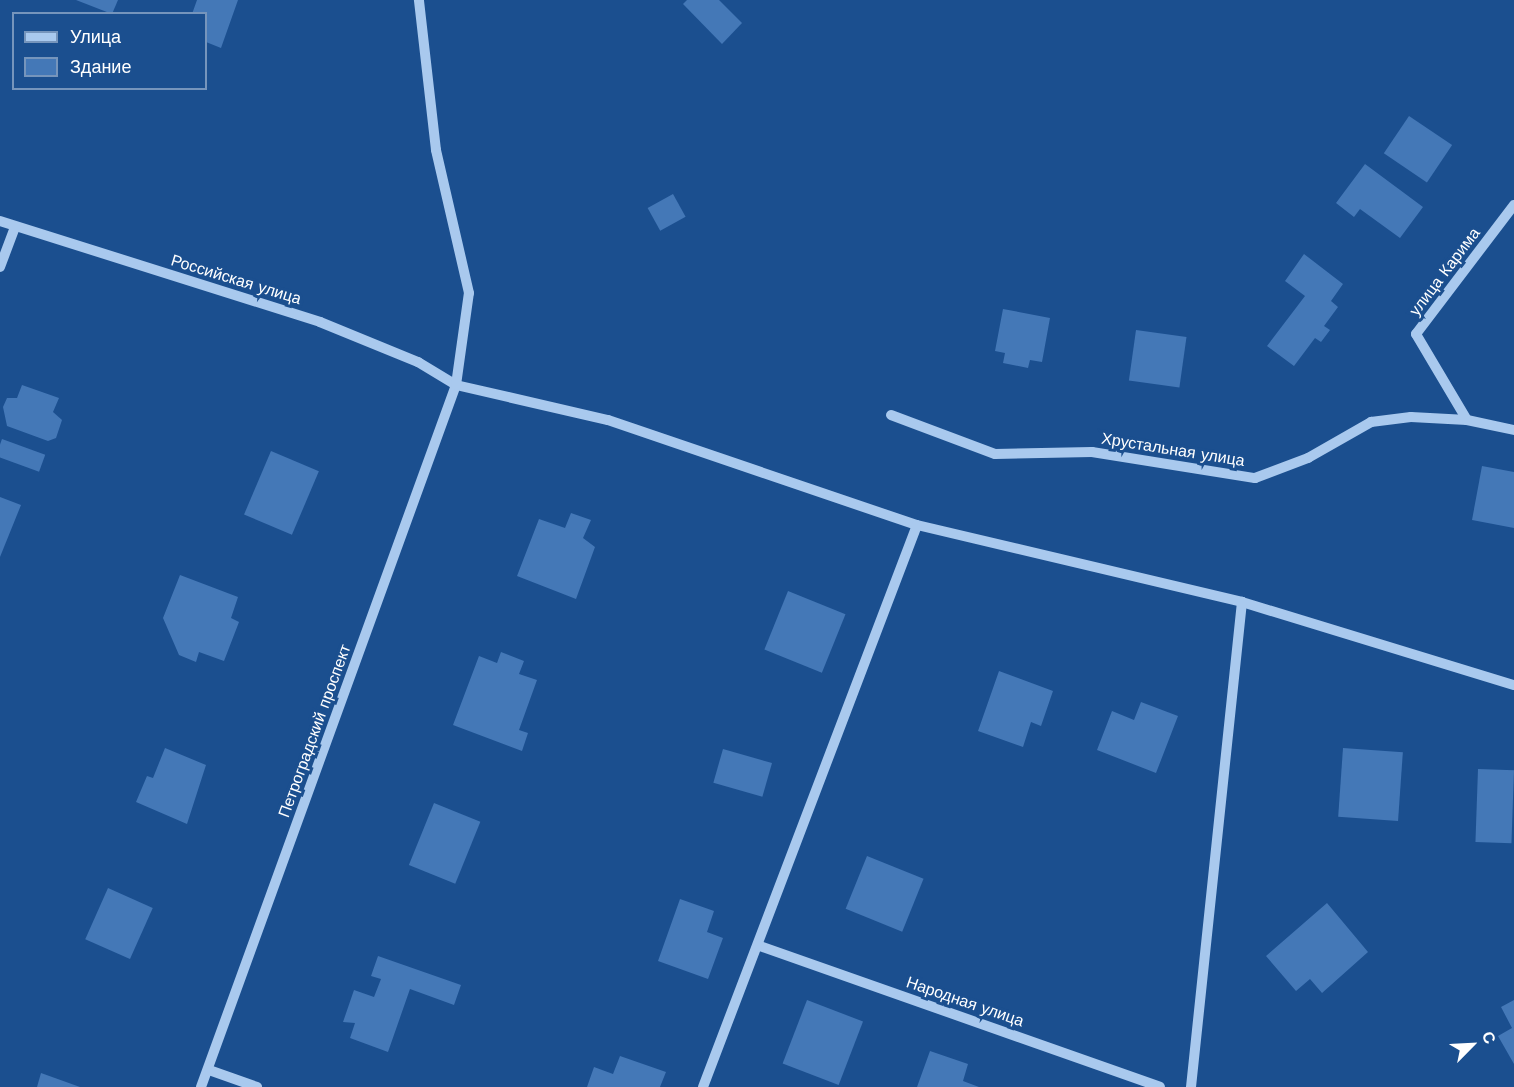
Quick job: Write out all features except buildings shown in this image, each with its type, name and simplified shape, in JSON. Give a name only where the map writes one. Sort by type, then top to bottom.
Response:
[{"type":"street","name":"Петроградский проспект","points":[[201,1087],[456,385],[469,293],[436,150],[418,0]]},
{"type":"street","name":"улица Карима","points":[[1467,420],[1416,334],[1514,205]]},
{"type":"street","name":"Российская улица","points":[[0,221],[320,322],[418,362],[456,385],[608,420],[917,525],[1242,602],[1514,685]]},
{"type":"street","points":[[0,267],[15,227]]},
{"type":"street","name":"Хрустальная улица","points":[[891,416],[995,454],[1092,452],[1255,478],[1308,458],[1371,422],[1411,417],[1467,420],[1514,430]]},
{"type":"street","points":[[703,1087],[760,946],[917,525]]},
{"type":"street","points":[[1191,1087],[1242,602]]},
{"type":"street","name":"Народная улица","points":[[760,946],[1160,1087]]},
{"type":"street","points":[[209,1070],[257,1087]]}]
